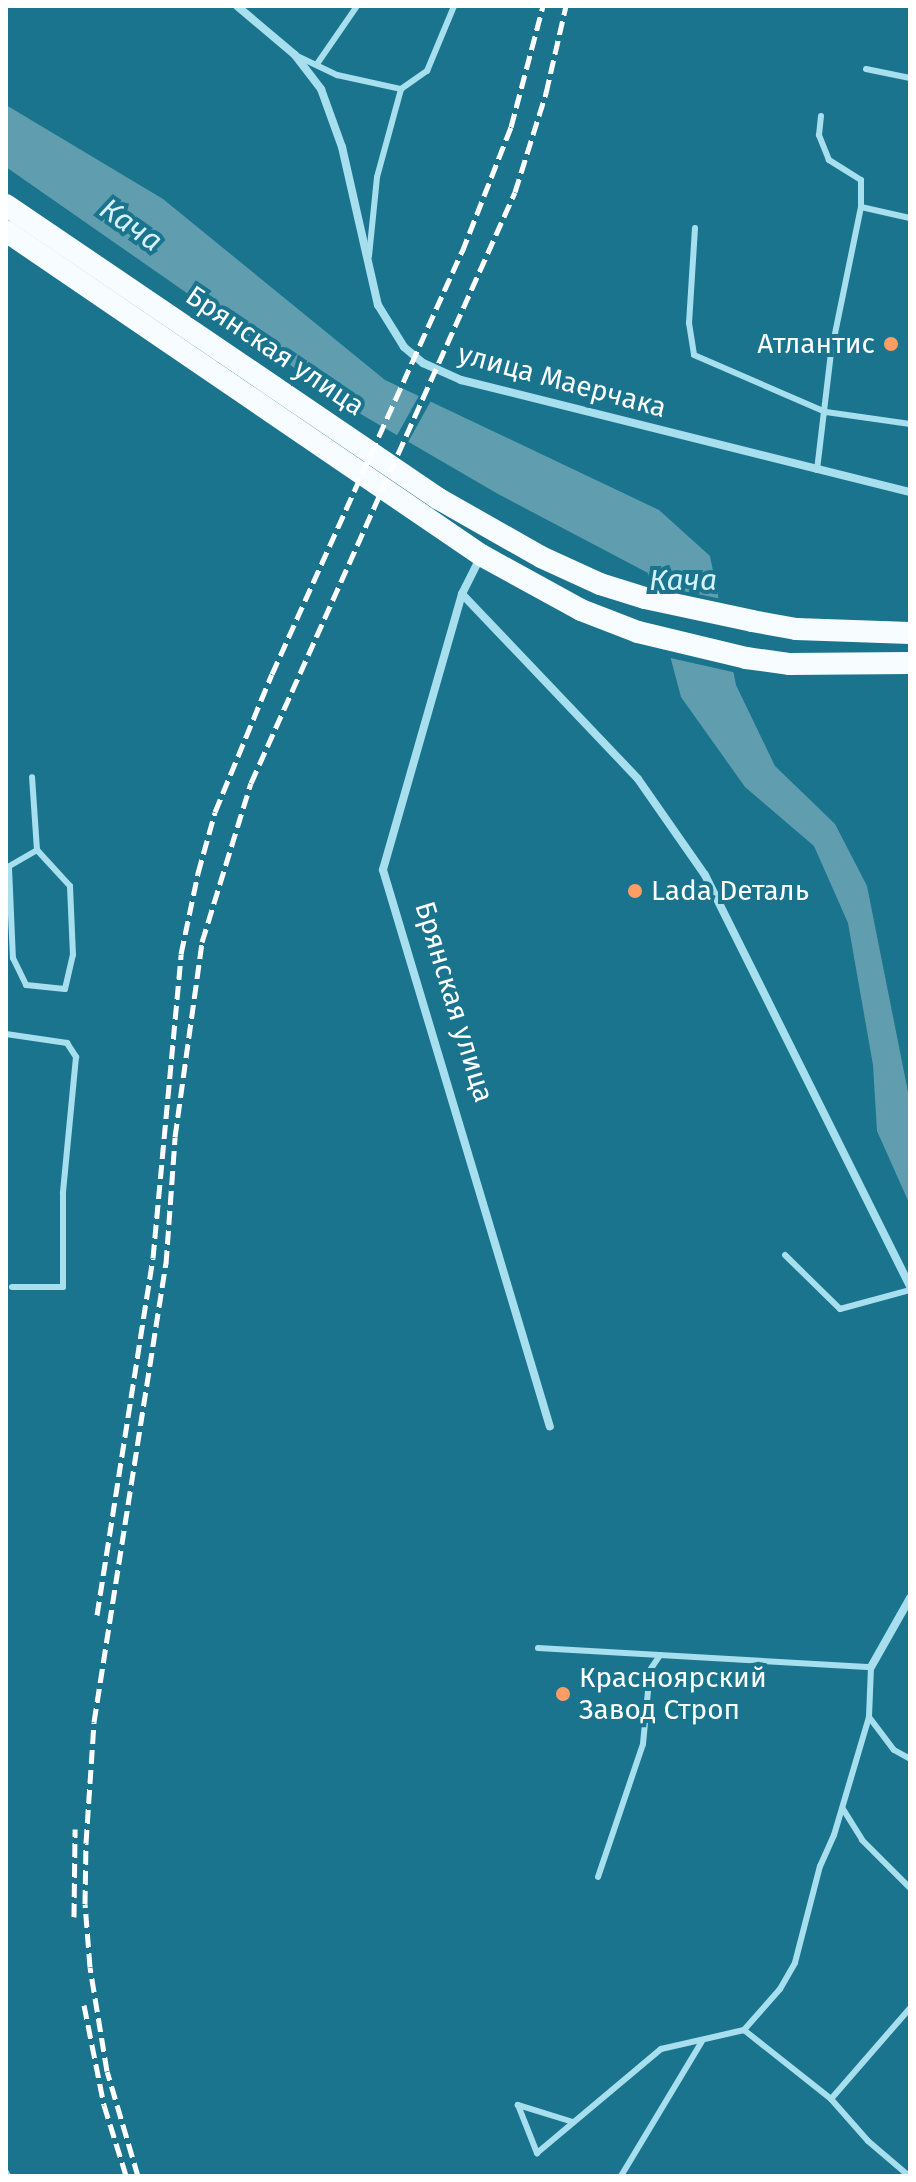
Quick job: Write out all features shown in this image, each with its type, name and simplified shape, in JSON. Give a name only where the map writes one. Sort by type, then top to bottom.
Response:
[{"type":"highway","name":"Брянская улица","points":[[6,205],[486,527],[600,584],[645,598],[796,629],[910,633]]},
{"type":"highway","name":"Брянская улица","points":[[6,231],[481,555],[535,588],[638,632],[746,658],[789,664],[910,663]]},
{"type":"street","name":"улица Маерчака","points":[[237,6],[295,55],[321,89],[334,119],[378,305],[404,347],[435,369],[461,380],[910,492]]},
{"type":"street","name":"Брянская улица","points":[[481,555],[462,594],[383,870],[550,1427]]},
{"type":"street","points":[[462,594],[638,779],[705,875],[910,1288]]},
{"type":"street","points":[[871,1667],[910,1598]]},
{"type":"lane","points":[[317,64],[357,6]]},
{"type":"lane","points":[[368,260],[377,177],[401,89],[427,71],[454,6]]},
{"type":"lane","points":[[295,55],[337,75],[401,89]]},
{"type":"lane","points":[[866,69],[910,78]]},
{"type":"lane","points":[[817,470],[831,353],[861,207],[861,180],[829,160],[819,135],[821,116]]},
{"type":"lane","points":[[861,207],[910,218]]},
{"type":"lane","points":[[695,228],[689,323],[694,355],[826,412],[910,424]]},
{"type":"lane","points":[[32,777],[37,850],[70,886],[73,955],[65,989],[26,985],[13,958],[8,868],[37,850]]},
{"type":"lane","points":[[6,1034],[67,1043],[76,1057],[63,1193],[63,1287],[12,1287]]},
{"type":"lane","points":[[785,1255],[840,1309],[910,1288]]},
{"type":"lane","points":[[538,1648],[871,1667],[869,1717],[843,1809],[820,1866],[795,1963],[780,1989],[744,2030],[661,2049],[537,2153],[518,2105],[573,2122]]},
{"type":"lane","points":[[598,1877],[643,1744],[650,1670],[660,1655]]},
{"type":"lane","points":[[869,1717],[894,1750],[910,1759]]},
{"type":"lane","points":[[843,1809],[862,1840],[910,1888]]},
{"type":"lane","points":[[831,2099],[910,2008]]},
{"type":"lane","points":[[744,2030],[831,2099],[868,2141],[909,2176]]},
{"type":"lane","points":[[621,2176],[702,2041]]},
{"type":"water","name":"Кача","points":[[6,105],[163,199],[385,380],[659,510],[710,556],[736,685],[775,766],[835,824],[867,886],[910,1102],[910,1205],[877,1131],[873,1065],[848,923],[814,846],[745,787],[681,697],[648,573],[498,494],[359,413],[6,167]]},
{"type":"pier","points":[[421,392],[432,398],[406,446],[395,439]]},
{"type":"pier","points":[[648,584],[722,599],[737,673],[666,657]]},
{"type":"railway","points":[[97,1615],[153,1258],[181,954],[198,873],[215,812],[272,674],[462,252],[511,127],[543,6]]},
{"type":"railway","points":[[138,2176],[107,2071],[90,1967],[85,1904],[86,1843],[94,1722],[166,1264],[175,1137],[202,942],[251,783],[515,192],[546,93],[566,6]]},
{"type":"railway","points":[[74,1917],[75,1829]]},
{"type":"railway","points":[[84,2005],[104,2105],[126,2175]]},
{"type":"place","name":"Атлантис","points":[[891,344]]},
{"type":"place","name":"Lada Dеталь","points":[[635,891]]},
{"type":"place","name":"Красноярский Завод Строп","points":[[563,1694]]}]
